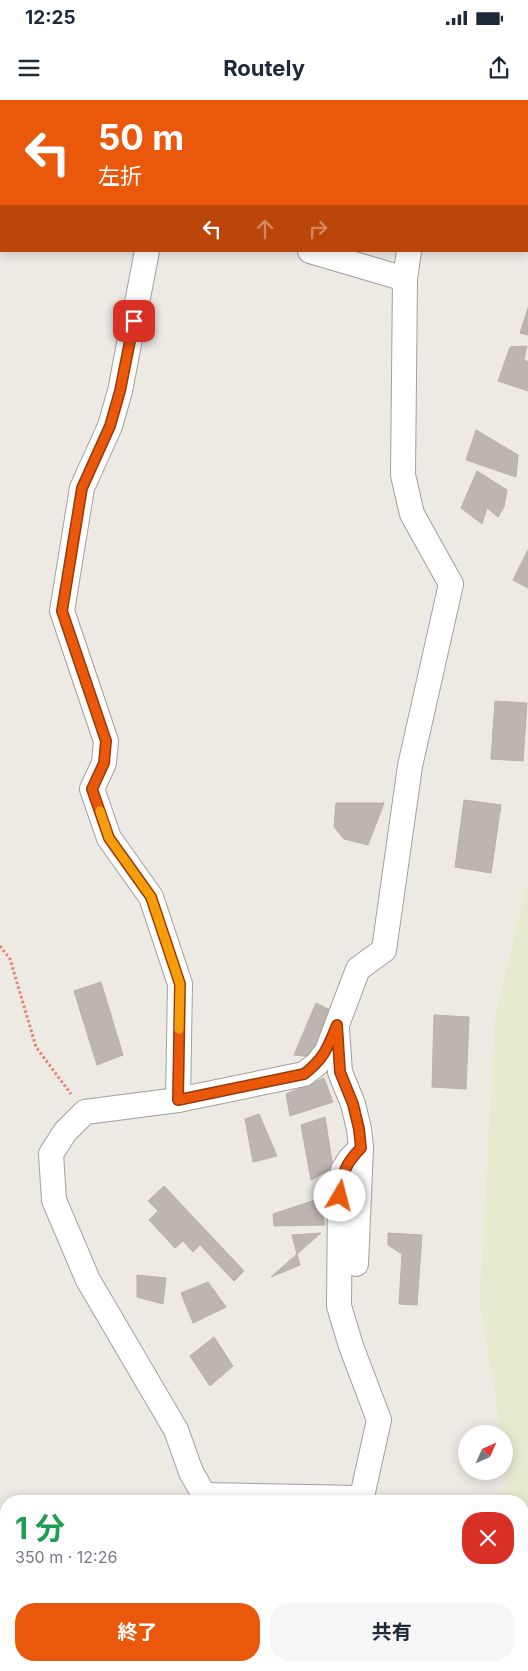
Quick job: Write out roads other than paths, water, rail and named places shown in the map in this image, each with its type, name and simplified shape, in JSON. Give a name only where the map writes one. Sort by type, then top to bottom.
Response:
[{"type":"street","points":[[147,252],[120,391],[110,426],[82,488],[62,611],[106,741],[104,763],[92,789],[109,838],[151,897],[180,984],[178,1100]]},
{"type":"street","points":[[313,252],[406,279]]},
{"type":"street","points":[[201,1495],[176,1430],[88,1280],[54,1200],[51,1154],[65,1132],[85,1112],[178,1100],[304,1074],[317,1064],[327,1051],[358,969],[384,950],[410,766],[451,584],[412,514],[403,475],[406,279],[409,252]]},
{"type":"street","points":[[337,1025],[340,1072],[353,1104],[361,1148],[356,1264]]},
{"type":"street","points":[[361,1148],[343,1170],[340,1196],[339,1306],[351,1346],[379,1420],[361,1495]]}]
